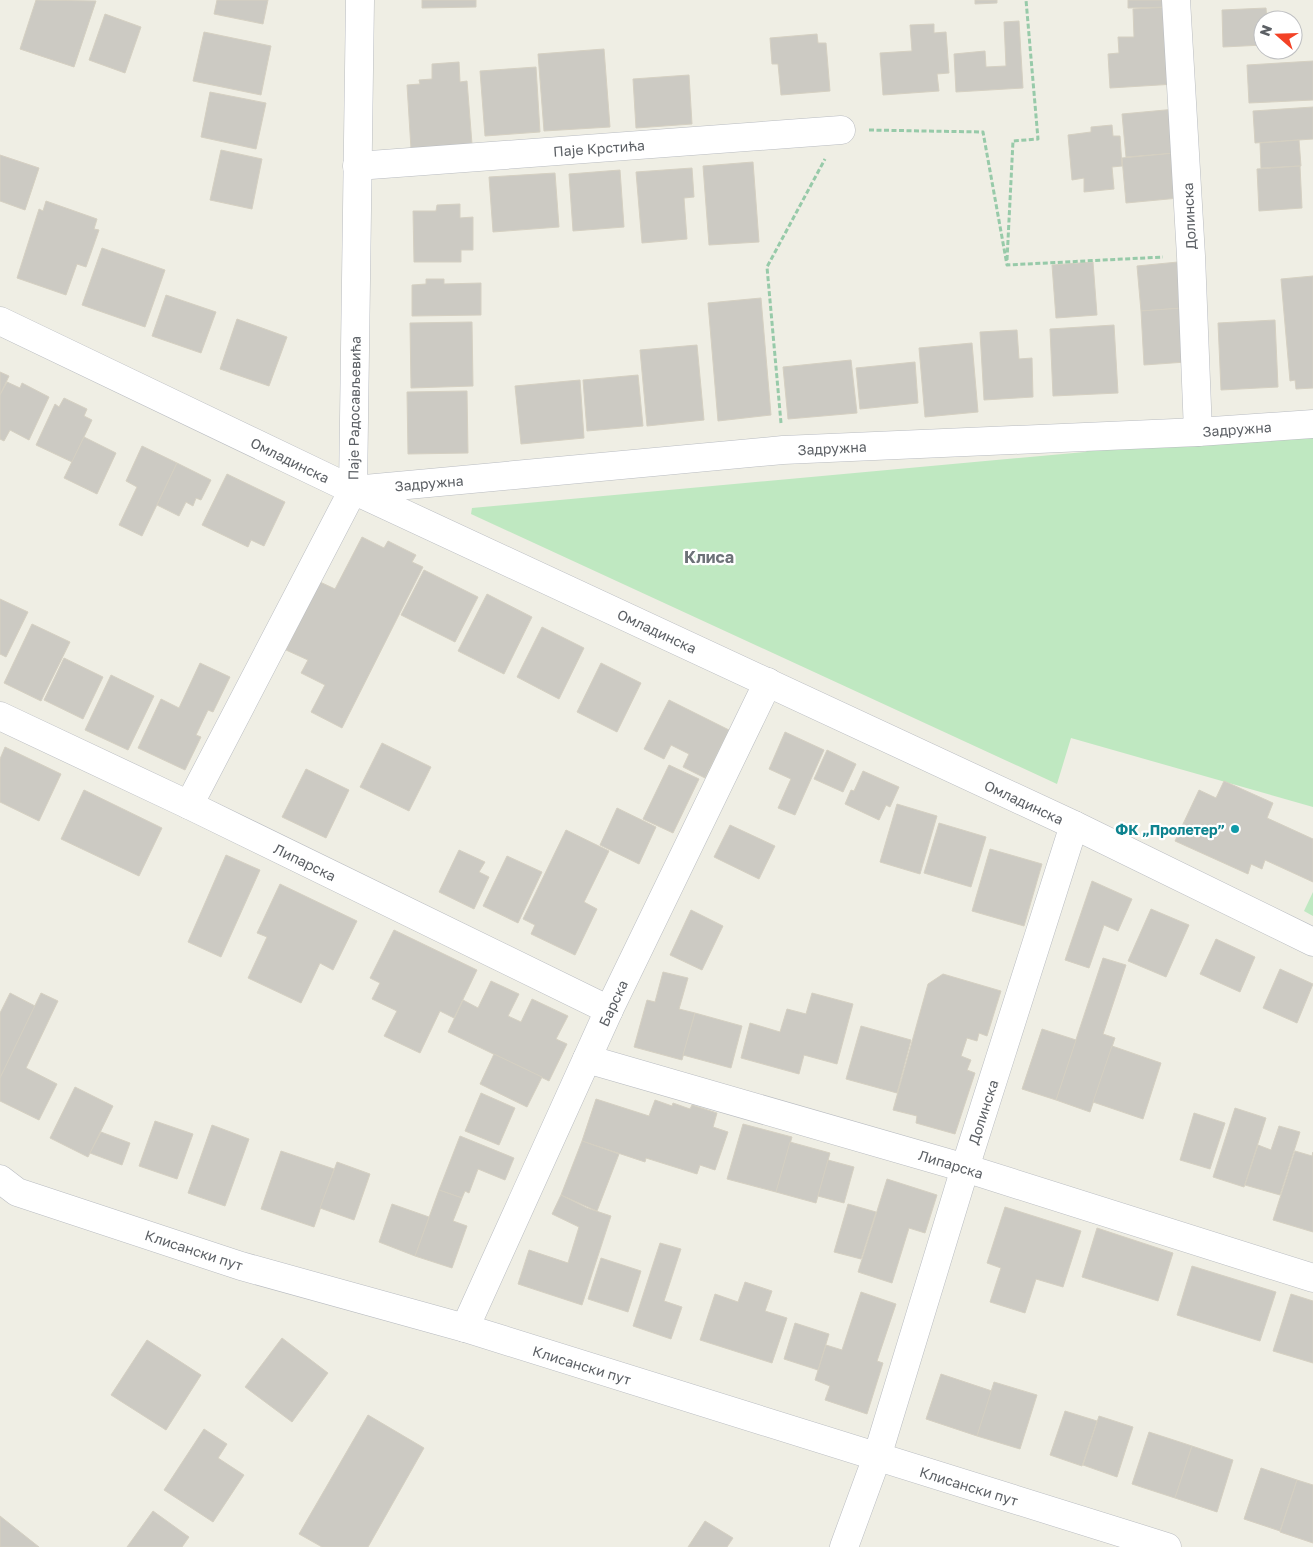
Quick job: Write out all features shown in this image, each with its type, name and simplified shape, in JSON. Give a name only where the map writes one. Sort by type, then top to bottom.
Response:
[{"type":"street","name":"Паје Радосављевића","points":[[189,805],[353,490],[356,166],[360,0]]},
{"type":"street","name":"Долинска","points":[[1176,0],[1191,256],[1198,432]]},
{"type":"street","name":"Паје Крстића","points":[[356,166],[841,130]]},
{"type":"street","name":"Омладинска","points":[[0,321],[353,490],[1074,825],[1313,942]]},
{"type":"street","name":"Задружна","points":[[353,490],[784,450],[1198,432],[1313,424]]},
{"type":"street","name":"Барска","points":[[465,1328],[587,1059],[768,682]]},
{"type":"street","name":"Липарска","points":[[0,716],[189,805],[610,1010]]},
{"type":"street","name":"Долинска","points":[[844,1547],[877,1457],[965,1168],[1074,825]]},
{"type":"street","name":"Липарска","points":[[587,1059],[965,1168],[1313,1278]]},
{"type":"street","name":"Клисански пут","points":[[0,1179],[17,1192],[241,1266],[465,1328],[1167,1547]]},
{"type":"path","points":[[1007,265],[1013,141],[1038,139],[1026,0]]},
{"type":"path","points":[[784,450],[767,267],[841,130],[983,132],[1007,265]]},
{"type":"path","points":[[1007,265],[1191,256]]},
{"type":"green space","points":[[1313,435],[1313,807],[1071,738],[1057,784],[471,514],[472,508],[1085,452],[1089,450]]},
{"type":"green space","points":[[1313,892],[1313,916],[1304,911]]},
{"type":"building","points":[[36,0],[96,1],[74,67],[20,49]]},
{"type":"building","points":[[217,0],[268,0],[263,24],[214,14]]},
{"type":"building","points":[[422,0],[476,0],[476,7],[422,8]]},
{"type":"building","points":[[975,0],[997,0],[997,3],[975,4]]},
{"type":"building","points":[[1128,0],[1169,0],[1170,7],[1128,8]]},
{"type":"building","points":[[1170,7],[1175,84],[1110,88],[1108,54],[1119,53],[1118,37],[1134,37],[1133,9]]},
{"type":"building","points":[[1266,8],[1266,10],[1253,10],[1253,46],[1223,47],[1222,10]]},
{"type":"building","points":[[105,14],[141,27],[125,73],[89,60]]},
{"type":"building","points":[[1019,21],[1023,88],[956,92],[954,54],[985,51],[986,67],[1006,66],[1004,22]]},
{"type":"building","points":[[934,24],[934,33],[946,32],[949,73],[937,74],[939,91],[883,95],[880,53],[912,51],[910,25]]},
{"type":"building","points":[[204,32],[271,46],[261,95],[193,81]]},
{"type":"building","points":[[817,34],[818,43],[826,43],[830,91],[781,95],[778,64],[772,64],[770,38]]},
{"type":"building","points":[[604,49],[610,127],[544,131],[538,54]]},
{"type":"building","points":[[1313,61],[1313,100],[1249,103],[1247,65]]},
{"type":"building","points":[[459,62],[460,82],[467,81],[472,144],[411,149],[407,85],[420,84],[419,80],[432,79],[432,64]]},
{"type":"building","points":[[536,67],[540,132],[485,136],[480,71]]},
{"type":"building","points":[[689,75],[692,124],[636,128],[633,79]]},
{"type":"building","points":[[210,92],[266,103],[256,149],[201,137]]},
{"type":"building","points":[[1313,107],[1313,139],[1255,143],[1253,111]]},
{"type":"building","points":[[1176,109],[1175,153],[1126,157],[1122,114]]},
{"type":"building","points":[[1112,125],[1113,136],[1120,136],[1122,166],[1112,167],[1114,189],[1084,192],[1084,178],[1072,180],[1068,135],[1091,132],[1091,127]]},
{"type":"building","points":[[1299,140],[1301,166],[1261,168],[1260,143]]},
{"type":"building","points":[[221,150],[262,159],[252,209],[210,200]]},
{"type":"building","points":[[1175,153],[1179,198],[1126,203],[1122,158]]},
{"type":"building","points":[[0,155],[39,168],[25,210],[0,201]]},
{"type":"building","points":[[753,162],[759,242],[709,245],[703,166]]},
{"type":"building","points":[[1300,166],[1302,208],[1259,211],[1257,169]]},
{"type":"building","points":[[692,168],[694,197],[684,198],[687,239],[642,243],[636,172]]},
{"type":"building","points":[[620,170],[624,227],[573,231],[569,174]]},
{"type":"building","points":[[555,173],[559,227],[493,232],[489,177]]},
{"type":"building","points":[[46,201],[97,219],[94,229],[99,230],[86,267],[77,264],[66,295],[17,278],[39,209],[43,211]]},
{"type":"building","points":[[460,204],[460,218],[473,217],[473,250],[461,250],[461,262],[414,262],[413,211],[436,211],[437,205]]},
{"type":"building","points":[[102,248],[165,270],[145,327],[82,305]]},
{"type":"building","points":[[1093,262],[1097,315],[1056,318],[1052,265]]},
{"type":"building","points":[[1178,262],[1182,308],[1141,311],[1137,266]]},
{"type":"building","points":[[1313,276],[1313,388],[1296,389],[1295,380],[1290,381],[1281,279]]},
{"type":"building","points":[[426,279],[444,279],[444,284],[481,283],[481,315],[412,316],[412,285],[426,284]]},
{"type":"building","points":[[166,295],[216,312],[201,353],[152,336]]},
{"type":"building","points":[[761,298],[771,415],[718,421],[708,303]]},
{"type":"building","points":[[1182,308],[1186,362],[1144,365],[1141,311]]},
{"type":"building","points":[[237,319],[287,337],[269,386],[220,369]]},
{"type":"building","points":[[1275,320],[1278,387],[1221,390],[1218,323]]},
{"type":"building","points":[[472,322],[473,386],[411,388],[410,323]]},
{"type":"building","points":[[1114,325],[1118,393],[1053,396],[1050,329]]},
{"type":"building","points":[[1017,330],[1019,359],[1032,358],[1033,397],[984,400],[980,332]]},
{"type":"building","points":[[972,343],[978,412],[925,417],[919,348]]},
{"type":"building","points":[[697,345],[704,420],[647,426],[640,350]]},
{"type":"building","points":[[851,360],[857,413],[788,419],[783,367]]},
{"type":"building","points":[[915,362],[918,403],[860,409],[856,368]]},
{"type":"building","points":[[0,372],[9,376],[0,395]]},
{"type":"building","points":[[638,375],[643,426],[587,431],[583,380]]},
{"type":"building","points":[[580,380],[584,438],[521,444],[515,386]]},
{"type":"building","points":[[7,382],[20,388],[22,383],[49,397],[29,440],[10,430],[4,441],[0,439],[0,395]]},
{"type":"building","points":[[467,391],[468,453],[408,454],[407,392]]},
{"type":"building","points":[[64,398],[87,409],[84,416],[92,420],[72,462],[36,445],[55,404],[59,407]]},
{"type":"building","points":[[84,437],[116,453],[97,494],[64,478]]},
{"type":"building","points":[[142,446],[177,463],[142,536],[119,525],[137,487],[126,481]]},
{"type":"building","points":[[177,463],[211,480],[201,500],[196,498],[193,506],[186,502],[179,516],[157,505]]},
{"type":"building","points":[[227,474],[285,502],[264,546],[251,540],[248,547],[202,525]]},
{"type":"building","points":[[362,537],[384,548],[388,541],[416,555],[412,562],[423,567],[342,728],[311,712],[325,685],[301,673],[308,660],[286,650],[320,582],[335,589]]},
{"type":"building","points":[[424,570],[478,597],[455,642],[401,615]]},
{"type":"building","points":[[487,594],[532,617],[504,674],[458,651]]},
{"type":"building","points":[[0,599],[28,612],[6,657],[0,654]]},
{"type":"building","points":[[32,624],[70,642],[41,701],[4,683]]},
{"type":"building","points":[[542,627],[584,648],[559,699],[517,677]]},
{"type":"building","points":[[64,658],[103,677],[83,719],[44,700]]},
{"type":"building","points":[[200,663],[230,677],[213,712],[208,710],[196,735],[201,737],[185,770],[138,748],[161,699],[179,708]]},
{"type":"building","points":[[601,663],[641,683],[617,732],[577,712]]},
{"type":"building","points":[[111,675],[154,696],[128,750],[85,730]]},
{"type":"building","points":[[669,700],[729,730],[705,778],[683,767],[689,754],[671,745],[664,759],[644,749]]},
{"type":"building","points":[[785,732],[824,750],[795,815],[778,808],[791,779],[769,769]]},
{"type":"building","points":[[382,743],[431,767],[409,811],[360,787]]},
{"type":"building","points":[[5,747],[61,774],[39,821],[0,802],[0,759]]},
{"type":"building","points":[[827,750],[856,764],[843,792],[814,779]]},
{"type":"building","points":[[669,765],[699,779],[673,833],[643,819]]},
{"type":"building","points":[[306,769],[349,790],[326,838],[282,817]]},
{"type":"building","points":[[863,771],[899,787],[890,807],[886,805],[879,820],[845,804],[851,790],[854,791]]},
{"type":"building","name":"ФК „Пролетер”","points":[[1224,781],[1273,803],[1267,818],[1313,839],[1313,882],[1265,860],[1262,869],[1251,864],[1248,874],[1175,841],[1199,790],[1216,798]]},
{"type":"building","points":[[84,790],[162,828],[139,876],[61,839]]},
{"type":"building","points":[[897,804],[937,816],[920,874],[880,862]]},
{"type":"building","points":[[617,808],[656,827],[639,864],[600,845]]},
{"type":"building","points":[[939,823],[986,837],[971,887],[924,873]]},
{"type":"building","points":[[730,825],[775,846],[759,879],[714,857]]},
{"type":"building","points":[[566,830],[609,851],[584,902],[597,909],[575,955],[531,934],[535,925],[523,919]]},
{"type":"building","points":[[990,849],[1042,864],[1024,926],[972,911]]},
{"type":"building","points":[[459,850],[485,862],[479,872],[489,877],[474,909],[439,892]]},
{"type":"building","points":[[226,855],[260,870],[221,957],[188,942]]},
{"type":"building","points":[[507,856],[542,872],[518,923],[483,906]]},
{"type":"building","points":[[1092,881],[1132,899],[1118,931],[1104,925],[1089,968],[1065,960]]},
{"type":"building","points":[[280,884],[357,921],[333,970],[320,963],[301,1003],[248,978],[267,937],[257,933]]},
{"type":"building","points":[[1151,909],[1189,925],[1166,977],[1128,961]]},
{"type":"building","points":[[691,910],[723,926],[702,970],[670,955]]},
{"type":"building","points":[[394,930],[477,970],[454,1018],[440,1011],[420,1053],[384,1036],[397,1011],[372,999],[380,983],[370,978]]},
{"type":"building","points":[[1216,939],[1255,957],[1240,992],[1200,974]]},
{"type":"building","points":[[1103,958],[1126,965],[1103,1034],[1115,1038],[1090,1112],[1056,1100]]},
{"type":"building","points":[[1280,969],[1313,984],[1297,1023],[1263,1008]]},
{"type":"building","points":[[663,972],[688,978],[679,1009],[695,1013],[682,1060],[634,1047],[647,1000],[655,1002]]},
{"type":"building","points":[[943,974],[1001,991],[987,1036],[979,1033],[977,1041],[967,1038],[961,1056],[971,1060],[967,1070],[975,1073],[955,1134],[916,1123],[917,1116],[893,1110],[928,984]]},
{"type":"building","points":[[491,981],[519,994],[508,1016],[521,1022],[532,999],[568,1016],[556,1039],[567,1044],[549,1081],[448,1032],[463,1000],[478,1008]]},
{"type":"building","points":[[10,993],[35,1006],[0,1078],[0,1013]]},
{"type":"building","points":[[41,993],[58,1001],[26,1068],[57,1084],[39,1120],[0,1101],[0,1078]]},
{"type":"building","points":[[812,993],[853,1004],[837,1064],[804,1055],[799,1074],[741,1058],[750,1023],[780,1032],[787,1009],[806,1014]]},
{"type":"building","points":[[695,1013],[742,1026],[731,1068],[683,1055]]},
{"type":"building","points":[[861,1026],[911,1040],[897,1093],[846,1079]]},
{"type":"building","points":[[1042,1029],[1076,1040],[1056,1100],[1022,1089]]},
{"type":"building","points":[[1112,1046],[1161,1063],[1143,1119],[1093,1102]]},
{"type":"building","points":[[494,1054],[542,1077],[527,1107],[480,1084]]},
{"type":"building","points":[[75,1087],[113,1106],[88,1157],[50,1138]]},
{"type":"building","points":[[481,1093],[515,1108],[499,1145],[465,1131]]},
{"type":"building","points":[[596,1099],[649,1116],[655,1100],[672,1106],[673,1103],[690,1109],[692,1105],[717,1113],[713,1127],[728,1132],[715,1170],[700,1165],[697,1174],[646,1158],[645,1162],[582,1141]]},
{"type":"building","points":[[1235,1108],[1266,1118],[1244,1187],[1213,1177]]},
{"type":"building","points":[[1194,1113],[1225,1123],[1210,1169],[1180,1160]]},
{"type":"building","points":[[155,1121],[193,1134],[177,1179],[139,1166]]},
{"type":"building","points":[[743,1124],[792,1137],[776,1192],[727,1179]]},
{"type":"building","points":[[212,1125],[249,1139],[225,1206],[188,1193]]},
{"type":"building","points":[[1279,1126],[1300,1132],[1280,1195],[1245,1185],[1258,1145],[1271,1150]]},
{"type":"building","points":[[101,1132],[130,1143],[122,1165],[90,1153]]},
{"type":"building","points":[[460,1136],[514,1158],[505,1180],[478,1169],[469,1193],[465,1191],[462,1198],[439,1190]]},
{"type":"building","points":[[582,1141],[619,1154],[597,1211],[561,1195]]},
{"type":"building","points":[[790,1142],[830,1153],[816,1203],[776,1192]]},
{"type":"building","points":[[281,1151],[334,1169],[314,1227],[261,1209]]},
{"type":"building","points":[[1295,1151],[1312,1156],[1313,1152],[1313,1232],[1273,1220]]},
{"type":"building","points":[[828,1160],[854,1167],[844,1203],[818,1196]]},
{"type":"building","points":[[337,1162],[370,1174],[354,1220],[320,1208]]},
{"type":"building","points":[[887,1179],[937,1195],[925,1233],[909,1228],[892,1283],[858,1272]]},
{"type":"building","points":[[439,1190],[462,1198],[453,1221],[467,1226],[452,1268],[415,1256]]},
{"type":"building","points":[[561,1195],[587,1208],[611,1216],[582,1305],[518,1284],[529,1250],[568,1263],[579,1227],[552,1214]]},
{"type":"building","points":[[392,1204],[429,1217],[415,1256],[379,1242]]},
{"type":"building","points":[[848,1204],[876,1212],[861,1259],[834,1252]]},
{"type":"building","points":[[1005,1207],[1081,1231],[1063,1287],[1036,1279],[1025,1313],[990,1302],[1001,1268],[987,1263]]},
{"type":"building","points":[[1097,1228],[1173,1253],[1158,1301],[1082,1277]]},
{"type":"building","points":[[660,1243],[681,1249],[664,1301],[682,1307],[671,1339],[633,1326]]},
{"type":"building","points":[[601,1258],[641,1271],[628,1312],[588,1299]]},
{"type":"building","points":[[1192,1266],[1276,1292],[1260,1341],[1177,1315]]},
{"type":"building","points":[[745,1282],[772,1291],[765,1311],[787,1318],[772,1363],[700,1340],[715,1294],[738,1302]]},
{"type":"building","points":[[861,1292],[896,1304],[877,1361],[883,1363],[867,1414],[825,1400],[830,1386],[815,1380],[826,1345],[842,1350]]},
{"type":"building","points":[[1291,1294],[1313,1301],[1313,1363],[1273,1351]]},
{"type":"building","points":[[795,1323],[829,1334],[818,1370],[784,1359]]},
{"type":"building","points":[[282,1338],[328,1373],[292,1422],[245,1387]]},
{"type":"building","points":[[147,1340],[201,1375],[166,1430],[111,1395]]},
{"type":"building","points":[[941,1374],[992,1391],[977,1436],[926,1419]]},
{"type":"building","points":[[994,1382],[1037,1395],[1020,1449],[977,1436]]},
{"type":"building","points":[[1065,1411],[1097,1421],[1082,1466],[1050,1455]]},
{"type":"building","points":[[368,1415],[424,1448],[368,1547],[322,1547],[299,1534]]},
{"type":"building","points":[[1099,1416],[1133,1427],[1117,1477],[1083,1465]]},
{"type":"building","points":[[204,1429],[227,1444],[218,1458],[244,1475],[213,1522],[164,1490]]},
{"type":"building","points":[[1149,1432],[1192,1446],[1175,1498],[1132,1484]]},
{"type":"building","points":[[1192,1446],[1233,1460],[1217,1512],[1175,1498]]},
{"type":"building","points":[[1261,1468],[1297,1480],[1280,1531],[1244,1519]]},
{"type":"building","points":[[1297,1480],[1313,1485],[1313,1543],[1280,1532]]},
{"type":"building","points":[[153,1511],[189,1537],[182,1547],[127,1547]]},
{"type":"building","points":[[0,1516],[39,1547],[0,1547]]},
{"type":"building","points":[[705,1521],[733,1538],[727,1547],[688,1547]]},
{"type":"place","name":"ФК „Пролетер”","points":[[1235,829]]},
{"type":"district","name":"Клиса","points":[[709,557]]}]
